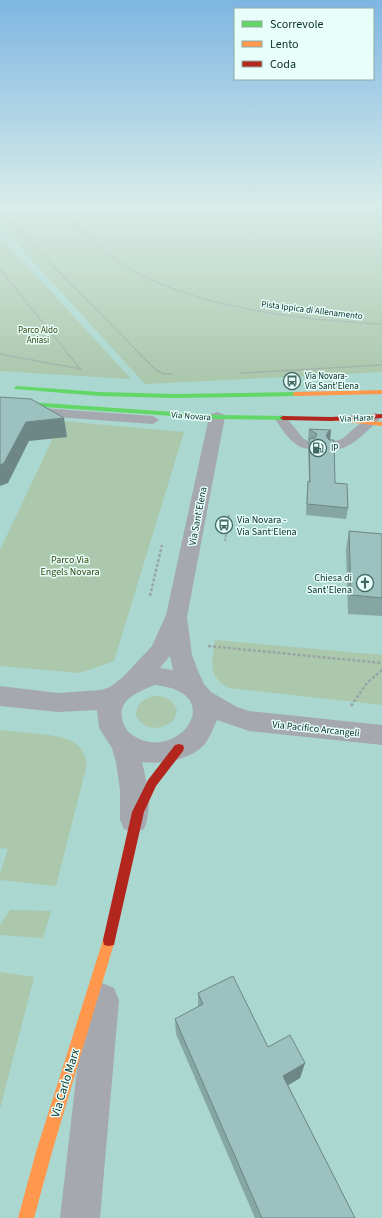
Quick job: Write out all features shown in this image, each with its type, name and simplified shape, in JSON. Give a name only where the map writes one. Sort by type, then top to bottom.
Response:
[{"type":"main road","name":"Via Novara","points":[[8,387],[100,394],[175,396],[382,392]]},
{"type":"main road","points":[[175,396],[199,406],[217,417],[228,408],[236,408]]},
{"type":"main road","points":[[309,403],[382,396]]},
{"type":"main road","name":"Via Novara","points":[[0,402],[217,417],[281,420],[331,420]]},
{"type":"main road","name":"Via Harar","points":[[331,420],[377,420]]},
{"type":"main road","name":"Via Carlo Marx","points":[[26,1218],[44,1152],[107,950],[134,823],[139,807],[156,776],[188,742]]},
{"type":"street","name":"Via Sant’Elena","points":[[124,688],[161,651],[177,615],[217,417]]},
{"type":"street","name":"Via Sant’Elena","points":[[177,615],[180,657],[188,677],[199,694]]},
{"type":"street","points":[[0,696],[68,703],[95,701],[124,688],[154,676],[169,676],[183,681],[199,694],[206,711],[204,724],[188,742],[154,753],[137,750],[123,743],[113,732],[108,720],[109,707],[124,688]]},
{"type":"street","name":"Via Pacifico Arcangeli","points":[[199,694],[228,714],[249,721],[382,735]]},
{"type":"street","name":"Via Pacifico Arcangeli","points":[[188,742],[219,726],[249,721]]},
{"type":"street","name":"Via Carlo Marx","points":[[123,743],[131,767],[134,783],[134,823]]},
{"type":"street","name":"Via Carlo Marx","points":[[80,1218],[107,950]]},
{"type":"lane","points":[[0,409],[153,420]]},
{"type":"lane","points":[[281,420],[299,441],[308,445]]},
{"type":"lane","points":[[332,446],[346,442],[377,420]]},
{"type":"path","points":[[50,263],[156,370],[164,374],[176,374]]},
{"type":"path","name":"Pista Ippica di Allenamento","points":[[121,263],[155,281],[208,299],[275,314],[351,323],[382,324]]},
{"type":"path","points":[[0,269],[85,374]]},
{"type":"path","points":[[0,354],[81,370]]},
{"type":"path","points":[[238,373],[382,365]]},
{"type":"path","points":[[225,541],[229,514]]},
{"type":"path","points":[[150,596],[162,545]]},
{"type":"path","points":[[208,646],[382,663]]},
{"type":"path","points":[[351,706],[367,683],[382,670]]},
{"type":"green space","name":"Parco Aldo Aniasi","points":[[0,263],[25,263],[131,379],[0,371]]},
{"type":"green space","points":[[35,263],[382,263],[382,372],[145,384]]},
{"type":"green space","name":"Parco Via Engels Novara","points":[[61,421],[184,432],[114,661],[80,673],[0,666],[0,550]]},
{"type":"green space","points":[[215,640],[382,655],[382,705],[229,688],[222,684],[214,674],[212,662]]},
{"type":"green space","points":[[154,696],[168,699],[173,703],[177,710],[174,720],[164,726],[154,728],[144,725],[136,716],[136,712],[141,703]]},
{"type":"green space","points":[[0,730],[49,735],[67,739],[79,746],[85,757],[87,764],[56,886],[0,880],[0,874],[8,849],[0,848]]},
{"type":"green space","points":[[10,910],[51,911],[43,938],[0,935],[0,925]]},
{"type":"green space","points":[[0,972],[34,977],[0,1109]]},
{"type":"building","points":[[0,397],[31,399],[64,418],[26,422],[4,463],[0,465]]},
{"type":"building","points":[[309,429],[331,430],[326,436],[329,440],[334,440],[335,483],[347,484],[348,508],[307,504],[308,481],[310,482],[309,439],[315,438],[317,434]]},
{"type":"building","name":"Chiesa di Sant'Elena","points":[[349,531],[382,534],[382,598],[351,595]]},
{"type":"building","points":[[233,976],[268,1047],[290,1035],[305,1063],[283,1076],[355,1218],[262,1218],[175,1019],[203,1004],[198,993]]},
{"type":"traffic: fast","points":[[17,388],[100,394],[175,396],[295,394]]},
{"type":"traffic: fast","points":[[0,402],[217,417],[283,418]]},
{"type":"traffic: slow","points":[[295,394],[382,392]]},
{"type":"traffic: slow","points":[[331,419],[382,424]]},
{"type":"traffic: slow","points":[[26,1218],[44,1152],[109,940]]},
{"type":"traffic: jam","points":[[283,418],[331,419],[382,416]]},
{"type":"traffic: jam","points":[[109,940],[138,812],[152,783],[179,748]]},
{"type":"place","name":"Via Novara- Via Sant'Elena","points":[[292,381]]},
{"type":"place","name":"IP","points":[[318,448]]},
{"type":"place","name":"Via Novara - Via Sant‘Elena","points":[[224,525]]},
{"type":"place","name":"Chiesa di Sant'Elena","points":[[365,583]]}]
